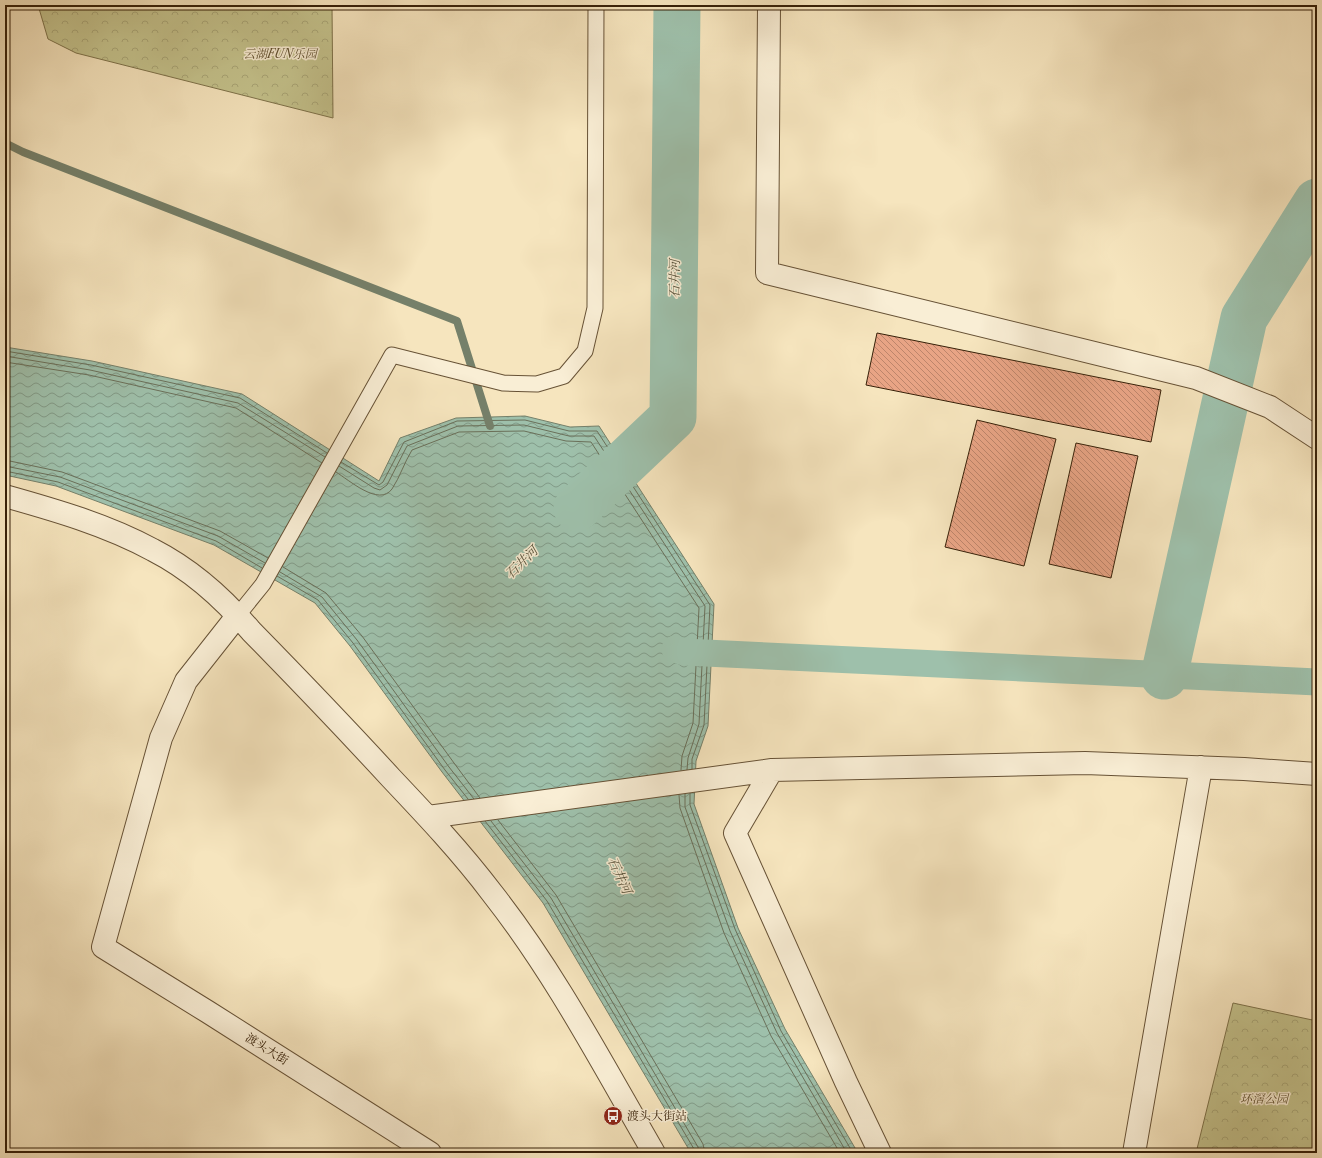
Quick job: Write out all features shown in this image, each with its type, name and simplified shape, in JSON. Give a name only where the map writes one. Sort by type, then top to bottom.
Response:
[{"type":"street","points":[[769,5],[768,273],[1196,378],[1270,407],[1317,438]]},
{"type":"street","points":[[5,496],[86,521],[115,532],[154,550],[181,567],[238,615],[251,631],[346,728],[428,817],[492,892],[536,955],[575,1018],[654,1153]]},
{"type":"street","name":"渡头大街","points":[[238,615],[186,680],[161,738],[103,947],[430,1153]]},
{"type":"street","points":[[428,817],[772,770],[1085,763],[1201,767],[1317,774]]},
{"type":"street","points":[[1134,1153],[1201,767]]},
{"type":"street","points":[[772,770],[735,833],[846,1082],[880,1153]]},
{"type":"lane","points":[[238,615],[262,584],[352,429],[392,355],[503,383],[537,384],[564,376],[585,351],[595,308],[596,5]]},
{"type":"green space","name":"云湖FUN乐园","points":[[38,5],[332,5],[333,118],[76,53],[48,39]]},
{"type":"green space","name":"环滘公园","points":[[1233,1003],[1317,1021],[1317,1153],[1196,1153]]},
{"type":"water","points":[[5,347],[92,361],[242,394],[379,481],[400,438],[456,418],[525,416],[570,427],[599,426],[714,604],[708,726],[696,761],[694,804],[738,928],[785,1029],[858,1153],[691,1153],[543,903],[442,772],[350,646],[315,603],[214,545],[56,486],[5,475]]},
{"type":"building","points":[[877,333],[1161,390],[1151,442],[866,385]]},
{"type":"building","points":[[977,420],[1056,439],[1024,566],[945,547]]},
{"type":"building","points":[[1076,443],[1138,456],[1111,578],[1049,564]]},
{"type":"waterway","name":"石井河","points":[[577,508],[673,417],[677,5]]},
{"type":"waterway","points":[[5,143],[23,152],[457,321],[490,426]]},
{"type":"waterway","points":[[1164,676],[1244,318],[1317,202]]},
{"type":"waterway","points":[[675,649],[684,652],[1317,682]]},
{"type":"place","name":"渡头大街站","points":[[613,1116]]}]
